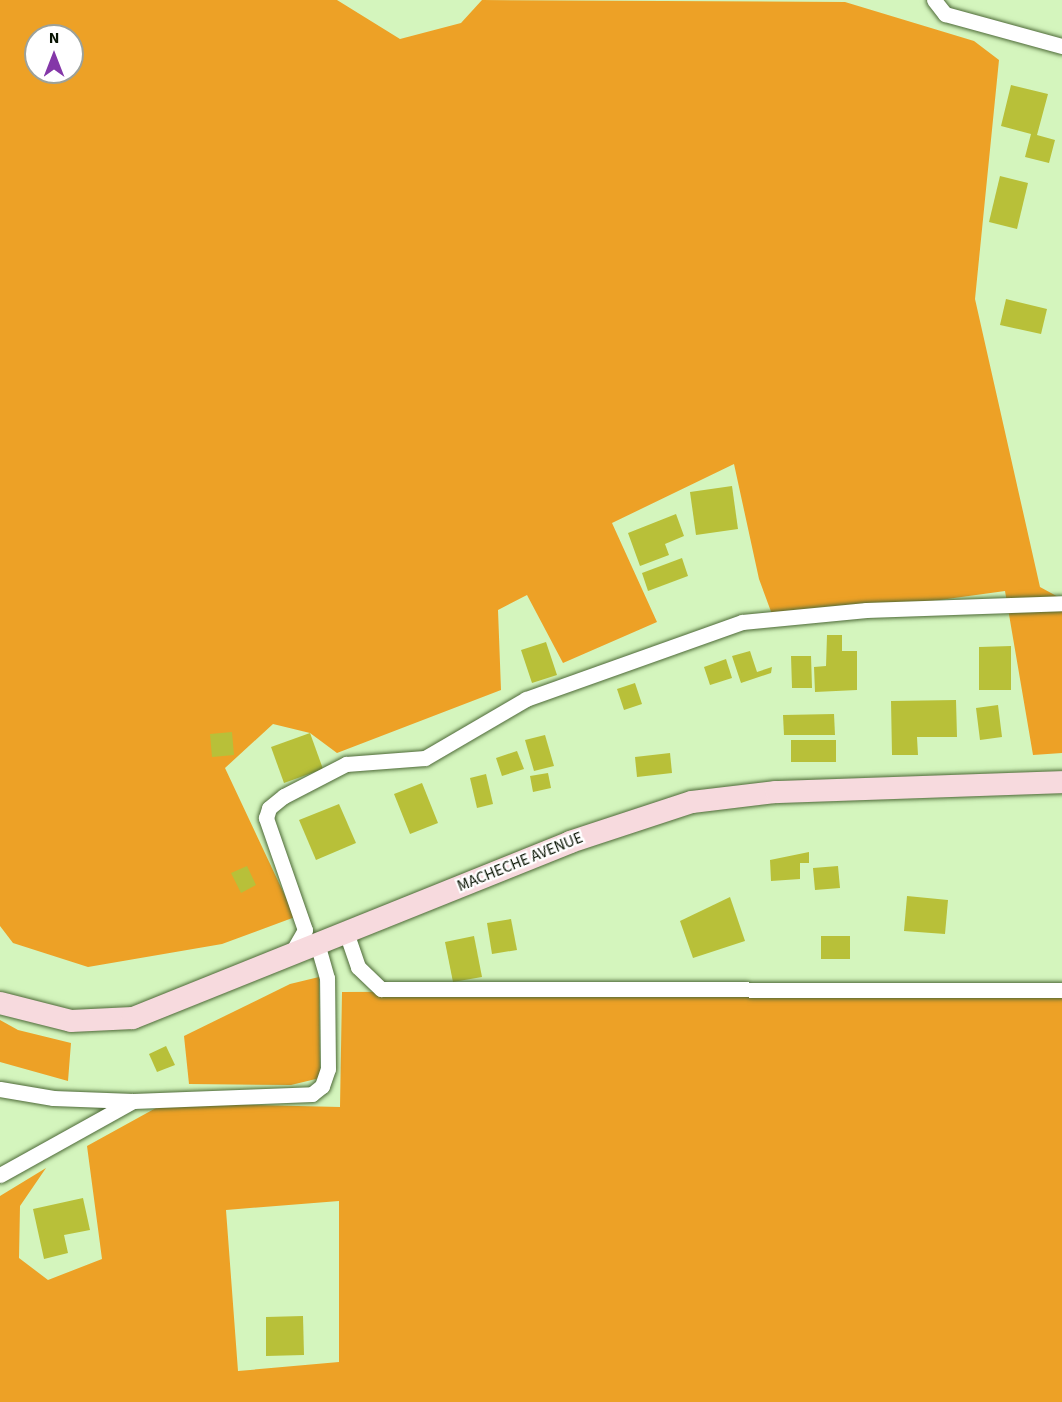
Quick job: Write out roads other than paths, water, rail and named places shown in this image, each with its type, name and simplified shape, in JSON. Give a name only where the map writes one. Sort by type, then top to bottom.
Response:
[{"type":"main road","name":"MACHECHE AVENUE","points":[[0,1003],[71,1022],[133,1018],[614,825],[692,802],[776,792],[1062,782]]},
{"type":"street","points":[[934,0],[945,14],[1062,46]]},
{"type":"street","points":[[289,956],[305,930],[266,818],[269,808],[284,796],[346,764],[425,758],[526,699],[742,622],[866,610],[1062,603]]},
{"type":"street","points":[[346,932],[358,967],[381,989],[1062,990]]},
{"type":"street","points":[[0,1089],[53,1098],[133,1101],[300,1098],[322,1086],[328,1069],[328,1002],[317,944]]},
{"type":"street","points":[[0,1175],[133,1101]]}]
